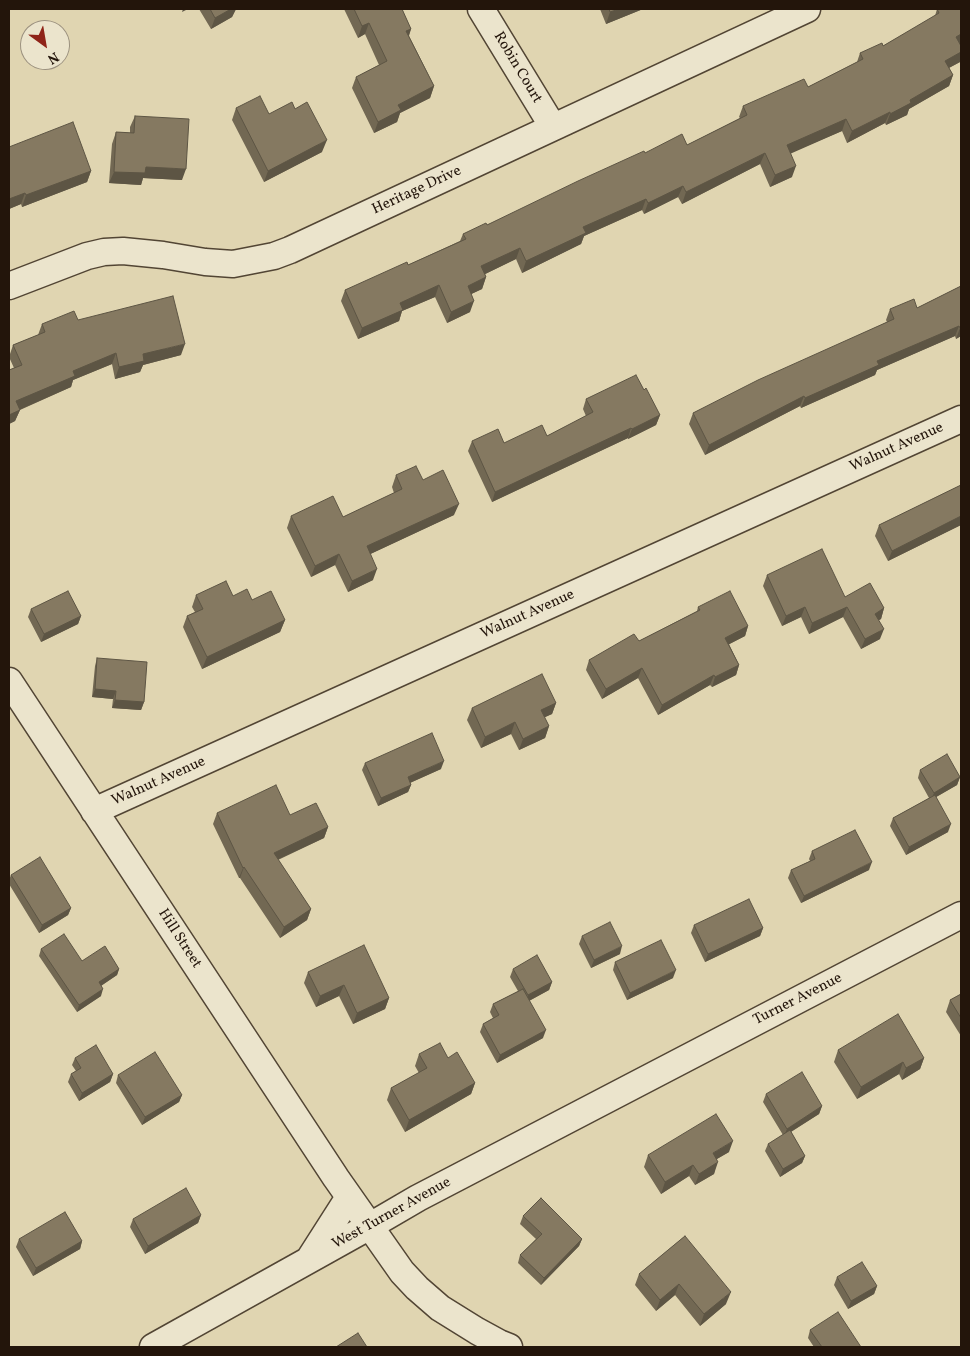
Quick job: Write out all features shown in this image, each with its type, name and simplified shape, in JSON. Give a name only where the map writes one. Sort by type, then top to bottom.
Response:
[{"type":"street","name":"Robin Court","points":[[481,9],[553,127]]},
{"type":"street","name":"Heritage Drive","points":[[9,286],[87,256],[104,252],[123,251],[233,264],[274,256],[807,9]]},
{"type":"street","name":"Walnut Avenue","points":[[94,811],[961,419]]},
{"type":"street","name":"Hill Street","points":[[9,681],[349,1197],[402,1272],[440,1308],[477,1331],[509,1347]]},
{"type":"street","name":"Turner Avenue","points":[[634,1085],[961,915]]},
{"type":"street","name":"West Turner Avenue","points":[[153,1347],[418,1198],[634,1085]]},
{"type":"street","points":[[309,1260],[349,1197]]},
{"type":"building","points":[[210,9],[231,9],[215,18]]},
{"type":"building","points":[[354,9],[402,9],[411,29],[406,31],[434,86],[398,105],[401,110],[378,122],[356,77],[387,61],[369,23],[362,26]]},
{"type":"building","points":[[937,9],[961,9],[961,34],[956,37],[961,46],[961,52],[945,61],[953,75],[910,100],[911,103],[852,131],[846,119],[787,145],[796,166],[775,175],[765,153],[686,192],[683,186],[648,203],[646,199],[583,227],[586,233],[526,261],[520,248],[481,266],[486,277],[468,286],[474,301],[451,312],[439,285],[400,303],[403,310],[362,328],[345,290],[407,262],[408,265],[466,239],[463,234],[486,223],[487,225],[644,151],[645,153],[682,134],[687,145],[747,115],[743,106],[804,79],[808,87],[863,59],[860,53],[882,43],[883,46],[939,13]]},
{"type":"building","points":[[260,96],[269,114],[292,102],[295,109],[307,102],[327,140],[268,171],[236,108]]},
{"type":"building","points":[[135,116],[189,119],[186,169],[146,167],[145,173],[114,172],[116,132],[134,133]]},
{"type":"building","points":[[73,122],[91,171],[26,195],[25,193],[9,199],[9,147]]},
{"type":"building","points":[[961,286],[961,328],[959,326],[877,361],[879,365],[805,398],[804,396],[709,445],[693,413],[758,380],[894,319],[890,309],[914,299],[917,308]]},
{"type":"building","points":[[173,296],[185,344],[143,354],[144,361],[119,367],[116,353],[73,371],[75,376],[16,401],[20,410],[9,415],[9,370],[22,365],[13,345],[45,332],[42,324],[74,311],[78,320]]},
{"type":"building","points":[[636,375],[644,390],[646,388],[660,415],[495,492],[472,441],[498,429],[504,443],[542,425],[547,436],[593,412],[586,399]]},
{"type":"building","points":[[416,466],[423,480],[443,470],[459,504],[367,546],[377,569],[352,581],[339,554],[315,566],[291,516],[333,496],[343,517],[402,489],[396,475]]},
{"type":"building","points":[[961,485],[961,516],[892,551],[879,525]]},
{"type":"building","points":[[822,549],[845,597],[870,583],[884,608],[875,614],[884,629],[865,639],[847,607],[812,623],[805,607],[786,616],[767,575]]},
{"type":"building","points":[[226,581],[233,596],[247,589],[252,600],[271,591],[285,620],[207,657],[187,616],[203,609],[196,595]]},
{"type":"building","points":[[68,591],[81,616],[44,634],[31,609]]},
{"type":"building","points":[[730,591],[748,626],[725,638],[739,665],[715,677],[714,675],[662,705],[642,668],[606,689],[589,660],[634,634],[639,641],[700,610],[698,607]]},
{"type":"building","points":[[97,658],[147,662],[144,702],[115,700],[116,691],[95,689]]},
{"type":"building","points":[[542,674],[556,703],[541,710],[549,726],[523,739],[515,722],[485,737],[472,708]]},
{"type":"building","points":[[432,733],[444,761],[408,777],[411,785],[381,798],[365,763]]},
{"type":"building","points":[[947,754],[960,777],[934,793],[920,770]]},
{"type":"building","points":[[276,785],[290,815],[316,803],[328,827],[274,853],[311,909],[284,927],[243,868],[217,813]]},
{"type":"building","points":[[935,795],[951,824],[909,847],[893,818]]},
{"type":"building","points":[[855,830],[872,862],[804,896],[791,870],[815,859],[812,851]]},
{"type":"building","points":[[40,857],[71,908],[42,925],[11,875]]},
{"type":"building","points":[[749,899],[763,928],[708,954],[694,925]]},
{"type":"building","points":[[610,922],[622,946],[594,960],[582,936]]},
{"type":"building","points":[[64,934],[82,961],[105,946],[119,969],[99,982],[103,989],[79,1005],[41,949]]},
{"type":"building","points":[[661,940],[676,970],[630,993],[615,962]]},
{"type":"building","points":[[364,945],[389,998],[357,1013],[344,985],[320,996],[308,972]]},
{"type":"building","points":[[537,955],[552,982],[528,995],[513,969]]},
{"type":"building","points":[[523,989],[546,1030],[500,1055],[483,1024],[499,1015],[493,1004]]},
{"type":"building","points":[[961,994],[961,1018],[950,1000]]},
{"type":"building","points":[[898,1014],[924,1058],[906,1068],[903,1062],[861,1087],[838,1050]]},
{"type":"building","points":[[440,1043],[448,1058],[457,1052],[475,1083],[409,1120],[391,1088],[427,1068],[419,1054]]},
{"type":"building","points":[[96,1045],[113,1074],[82,1093],[71,1074],[81,1068],[75,1058]]},
{"type":"building","points":[[155,1052],[182,1095],[145,1117],[118,1075]]},
{"type":"building","points":[[802,1072],[822,1106],[787,1129],[766,1094]]},
{"type":"building","points":[[716,1114],[733,1141],[713,1153],[718,1162],[699,1174],[693,1165],[665,1182],[648,1155]]},
{"type":"building","points":[[790,1130],[805,1156],[783,1169],[768,1144]]},
{"type":"building","points":[[186,1188],[201,1215],[148,1246],[133,1219]]},
{"type":"building","points":[[541,1198],[582,1239],[544,1278],[520,1255],[542,1234],[523,1216]]},
{"type":"building","points":[[65,1212],[82,1241],[36,1268],[19,1239]]},
{"type":"building","points":[[685,1236],[731,1292],[704,1314],[679,1284],[660,1300],[639,1274]]},
{"type":"building","points":[[862,1262],[877,1286],[851,1301],[837,1277]]},
{"type":"building","points":[[838,1312],[861,1347],[822,1347],[810,1330]]},
{"type":"building","points":[[358,1333],[367,1347],[336,1347]]}]
